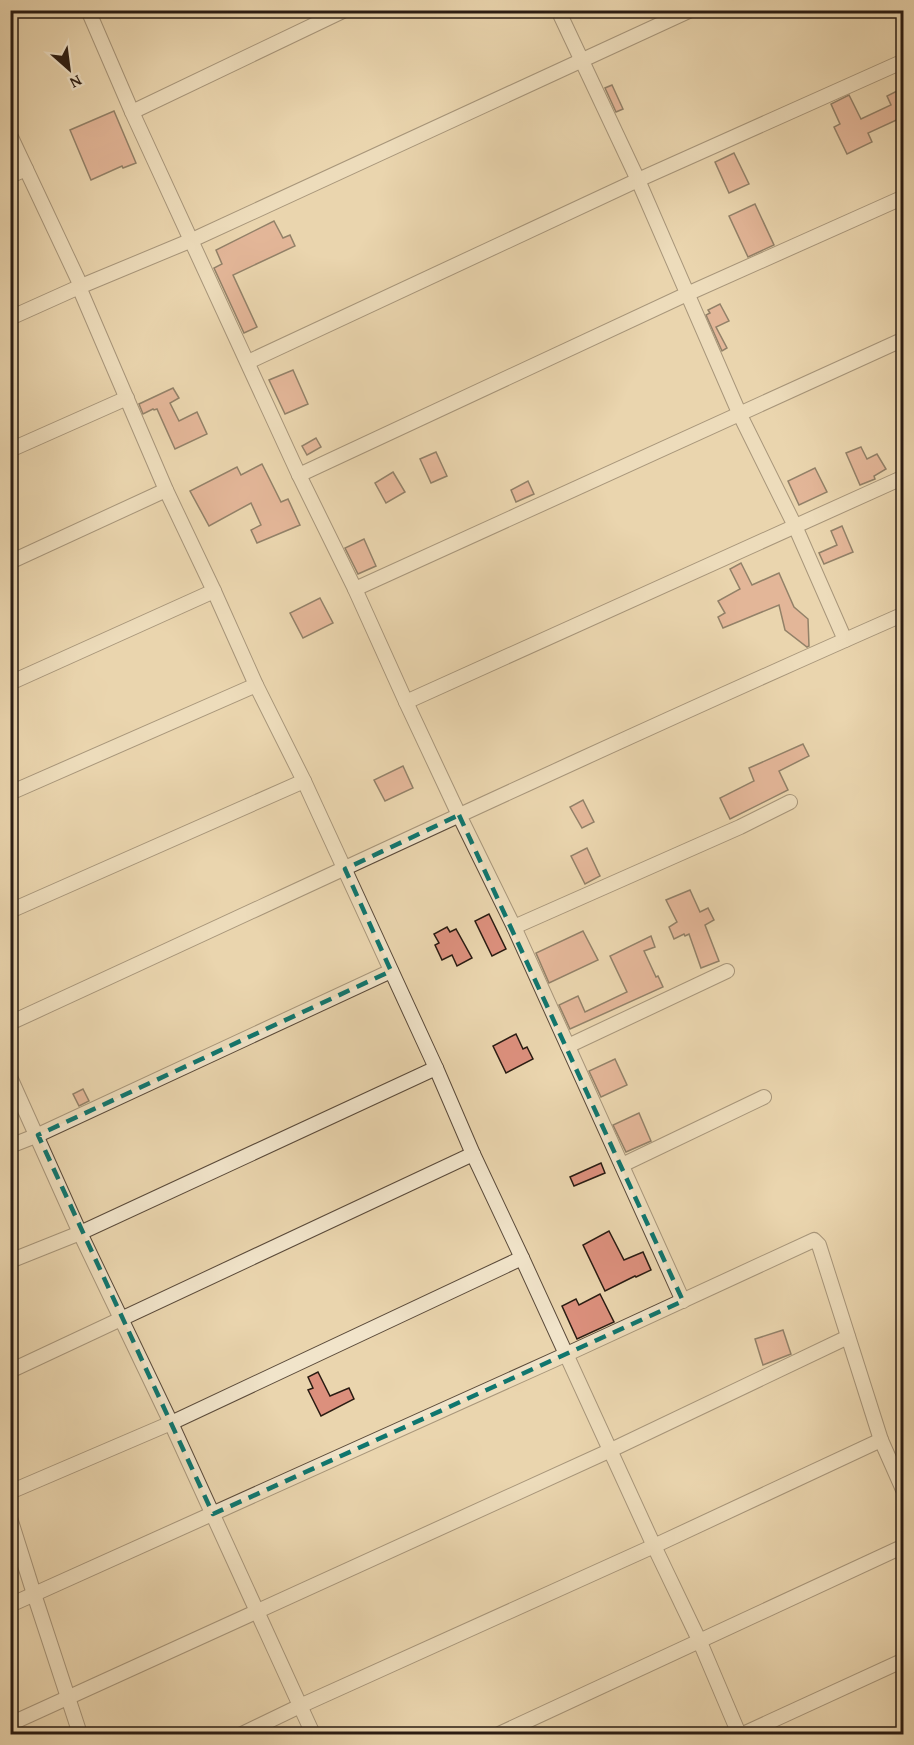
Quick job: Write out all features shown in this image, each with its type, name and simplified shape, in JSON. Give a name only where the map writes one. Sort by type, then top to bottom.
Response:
[{"type":"street","points":[[88,10],[132,112],[300,475],[514,927],[683,1301]]},
{"type":"street","points":[[132,112],[345,10]]},
{"type":"street","points":[[558,10],[638,180],[740,415],[795,526],[845,640]]},
{"type":"street","points":[[10,318],[80,286],[192,240],[690,10]]},
{"type":"street","points":[[249,362],[638,180],[903,61]]},
{"type":"street","points":[[10,135],[80,286],[166,490],[256,685],[304,781],[473,1154],[741,1734],[903,1660]]},
{"type":"street","points":[[10,176],[26,169]]},
{"type":"street","points":[[300,475],[687,294],[903,197]]},
{"type":"street","points":[[355,589],[903,339]]},
{"type":"street","points":[[10,450],[127,398]]},
{"type":"street","points":[[406,702],[903,477]]},
{"type":"street","points":[[10,562],[166,490]]},
{"type":"street","points":[[10,683],[214,591]]},
{"type":"street","points":[[10,1023],[345,870],[459,815],[903,614]]},
{"type":"street","points":[[10,793],[256,685]]},
{"type":"street","points":[[10,911],[304,781]]},
{"type":"street","points":[[514,927],[740,827],[790,802]]},
{"type":"street","points":[[10,1146],[391,971]]},
{"type":"street","points":[[568,1046],[727,971]]},
{"type":"street","points":[[10,1261],[80,1233],[436,1068]]},
{"type":"street","points":[[10,1077],[313,1734]]},
{"type":"street","points":[[622,1165],[764,1097]]},
{"type":"street","points":[[10,1371],[473,1154]]},
{"type":"street","points":[[903,1185],[903,1198]]},
{"type":"street","points":[[10,1605],[814,1240],[819,1245],[881,1440],[903,1492]]},
{"type":"street","points":[[10,1492],[171,1423],[522,1258]]},
{"type":"street","points":[[10,1724],[611,1450],[848,1337]]},
{"type":"street","points":[[242,1734],[881,1440]]},
{"type":"street","points":[[10,1518],[80,1734]]},
{"type":"street","points":[[499,1734],[903,1546]]},
{"type":"highlighted area","points":[[459,815],[683,1301],[213,1514],[38,1135],[391,971],[345,869]]},
{"type":"building","points":[[612,85],[623,109],[616,112],[605,88]]},
{"type":"building","points":[[903,88],[903,117],[868,133],[872,142],[847,154],[834,127],[840,124],[831,104],[849,95],[861,119],[891,105],[887,96]]},
{"type":"building","points":[[114,111],[136,163],[123,168],[122,166],[91,180],[70,130]]},
{"type":"building","points":[[734,153],[749,184],[729,193],[715,162]]},
{"type":"building","points":[[755,204],[774,245],[748,257],[729,216]]},
{"type":"building","points":[[274,221],[283,238],[290,235],[295,246],[233,275],[257,327],[244,333],[214,268],[222,264],[216,250]]},
{"type":"building","points":[[720,304],[729,321],[716,327],[727,348],[722,351],[706,315],[710,313],[708,310]]},
{"type":"building","points":[[293,370],[308,404],[285,414],[269,380]]},
{"type":"building","points":[[173,388],[179,398],[170,403],[179,421],[197,412],[207,434],[175,449],[157,409],[143,414],[139,404]]},
{"type":"building","points":[[316,438],[321,447],[307,455],[302,446]]},
{"type":"building","points":[[861,447],[867,459],[877,454],[886,469],[874,476],[875,479],[860,485],[846,453]]},
{"type":"building","points":[[436,452],[447,476],[431,483],[420,459]]},
{"type":"building","points":[[262,464],[281,502],[288,499],[300,525],[257,543],[251,530],[261,525],[251,503],[209,526],[190,491],[237,467],[241,475]]},
{"type":"building","points":[[815,468],[827,492],[799,505],[788,481]]},
{"type":"building","points":[[393,472],[405,492],[386,503],[375,483]]},
{"type":"building","points":[[528,481],[534,494],[516,502],[511,490]]},
{"type":"building","points":[[842,526],[853,552],[824,564],[819,553],[837,545],[831,531]]},
{"type":"building","points":[[364,539],[376,566],[358,574],[345,548]]},
{"type":"building","points":[[741,563],[752,585],[779,573],[794,607],[808,619],[809,646],[807,647],[785,630],[779,605],[723,628],[718,617],[725,613],[718,601],[740,589],[730,569]]},
{"type":"building","points":[[320,598],[333,623],[303,638],[290,613]]},
{"type":"building","points":[[803,744],[809,756],[779,771],[788,790],[730,819],[720,798],[754,781],[749,768]]},
{"type":"building","points":[[403,766],[413,788],[385,801],[374,780]]},
{"type":"building","points":[[583,800],[594,822],[582,828],[570,807]]},
{"type":"building","points":[[587,848],[600,876],[585,884],[571,856]]},
{"type":"building","points":[[690,890],[700,912],[708,908],[714,920],[705,925],[719,961],[701,968],[689,934],[674,939],[669,927],[677,922],[666,900]]},
{"type":"building","points":[[489,914],[506,949],[492,956],[475,921]]},
{"type":"building","points":[[447,927],[450,932],[456,929],[472,958],[457,966],[452,955],[442,960],[435,945],[439,943],[434,934]]},
{"type":"building","points":[[583,931],[598,960],[549,983],[536,953]]},
{"type":"building","points":[[651,936],[655,947],[644,951],[663,987],[570,1029],[559,1005],[578,996],[585,1012],[627,992],[610,956]]},
{"type":"building","points":[[516,1034],[523,1049],[527,1047],[533,1059],[506,1073],[493,1046]]},
{"type":"building","points":[[615,1059],[627,1085],[601,1097],[589,1071]]},
{"type":"building","points":[[83,1089],[89,1101],[79,1106],[73,1094]]},
{"type":"building","points":[[639,1113],[651,1141],[626,1152],[613,1125]]},
{"type":"building","points":[[601,1163],[605,1173],[574,1186],[570,1177]]},
{"type":"building","points":[[609,1231],[624,1260],[643,1252],[651,1270],[605,1291],[583,1245]]},
{"type":"building","points":[[600,1294],[614,1322],[577,1339],[562,1306],[576,1299],[579,1305]]},
{"type":"building","points":[[783,1330],[791,1354],[763,1365],[755,1339]]},
{"type":"building","points":[[318,1372],[330,1396],[349,1388],[354,1399],[321,1416],[308,1390],[313,1388],[308,1377]]}]
